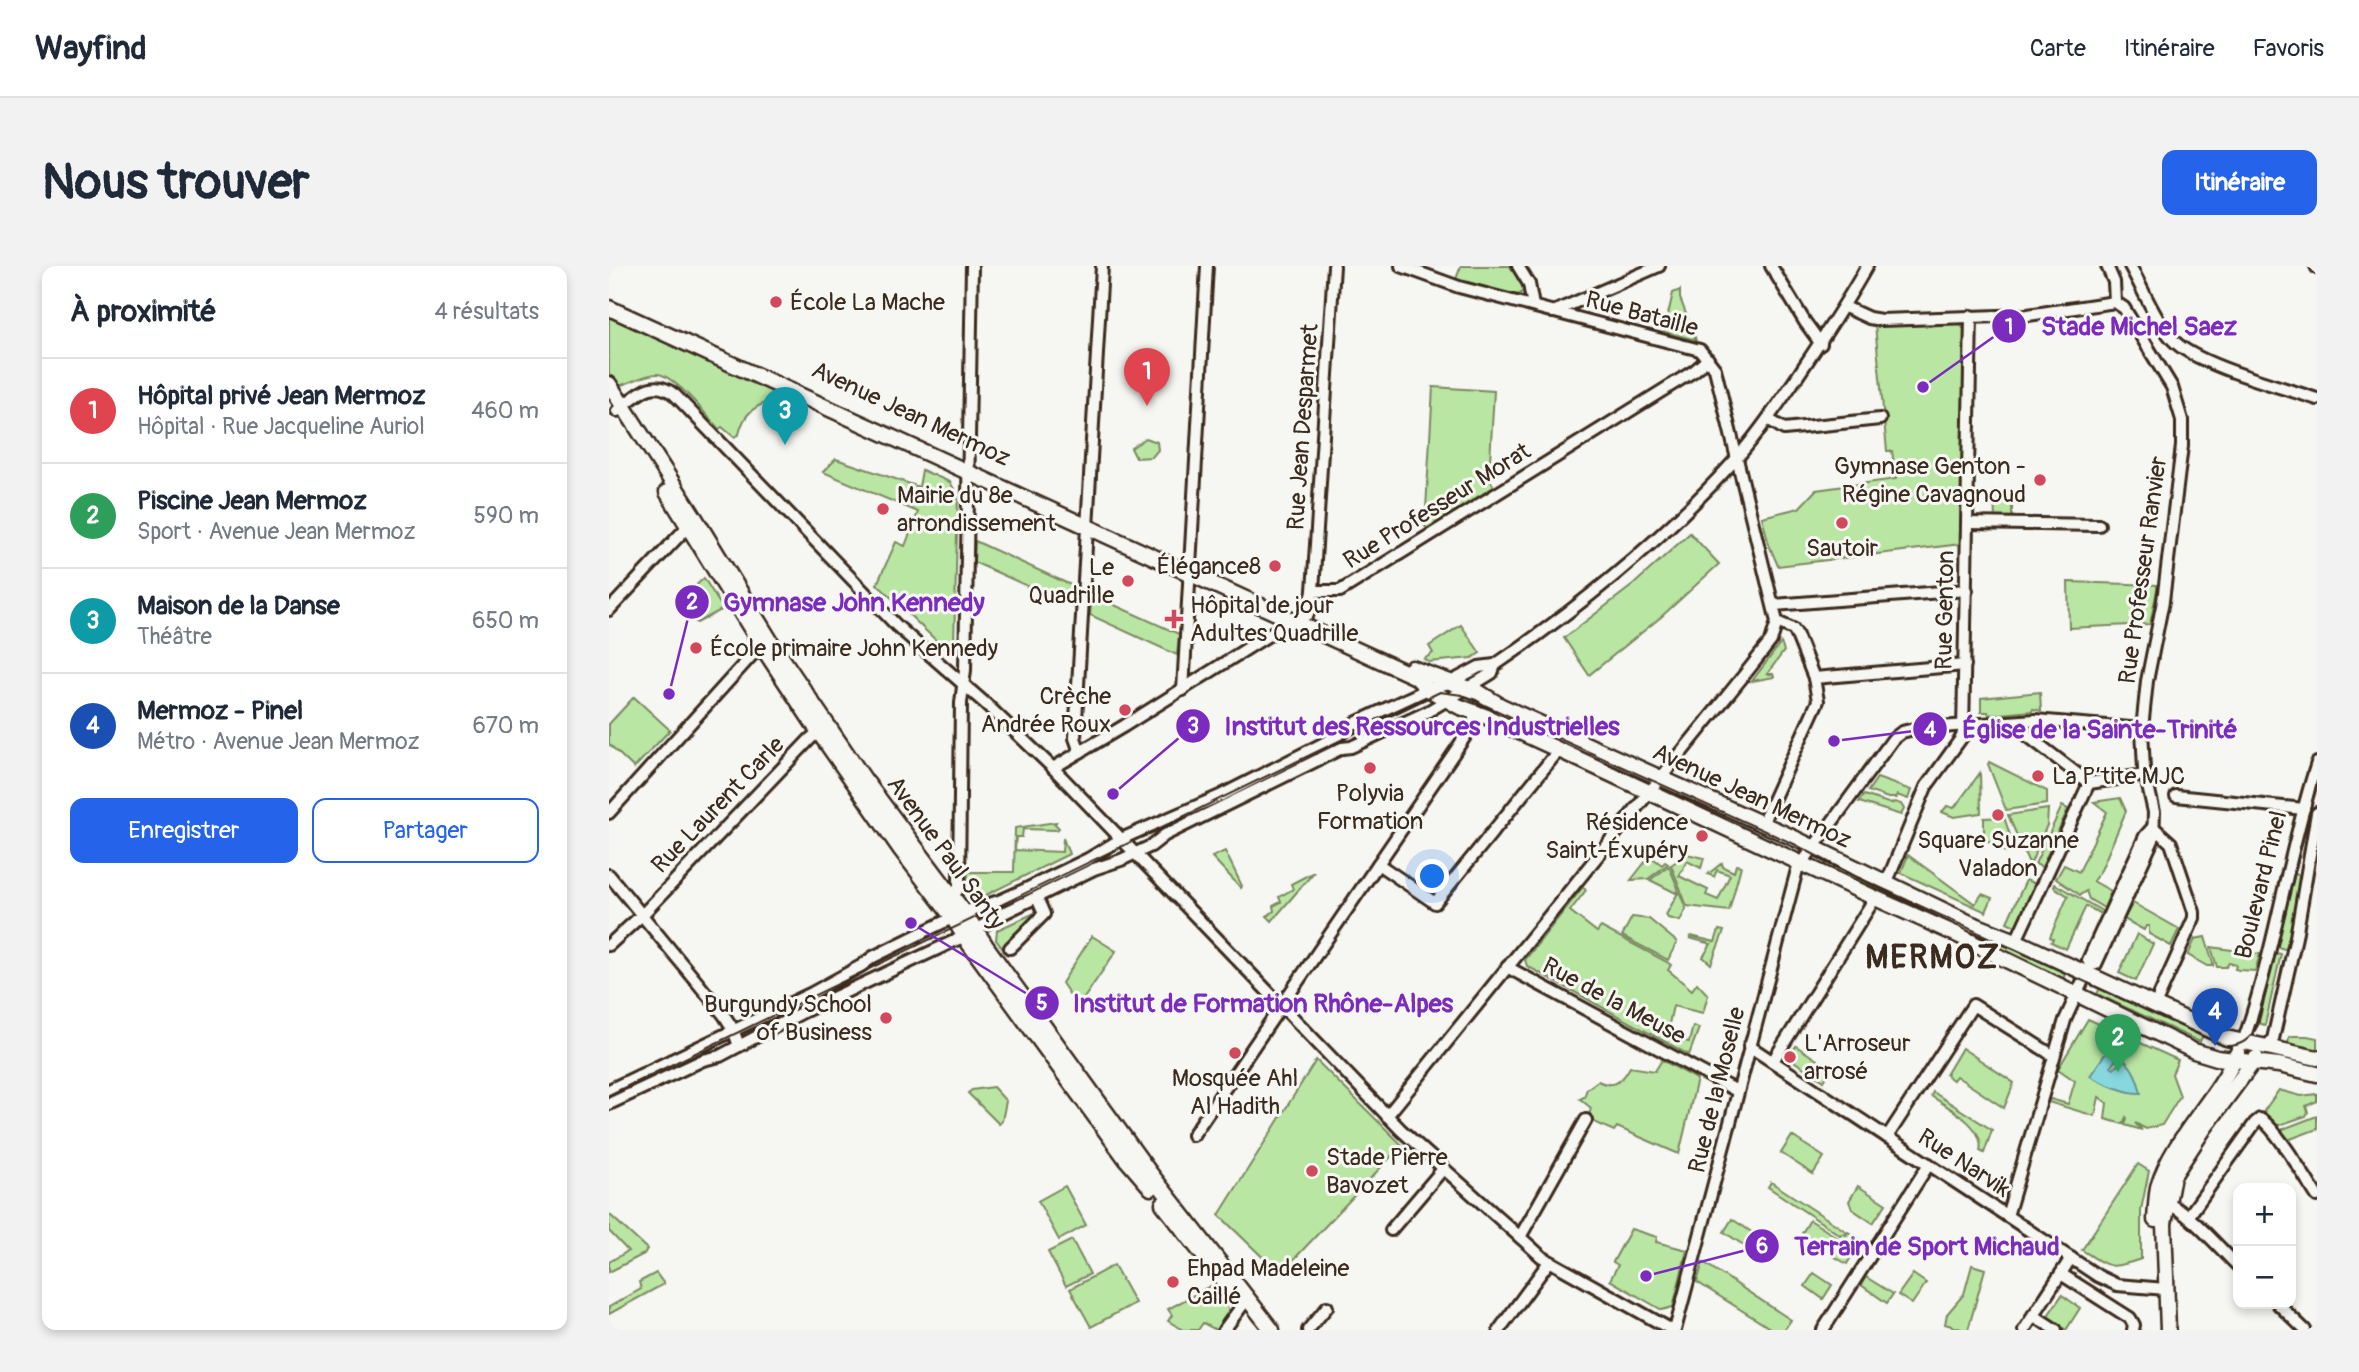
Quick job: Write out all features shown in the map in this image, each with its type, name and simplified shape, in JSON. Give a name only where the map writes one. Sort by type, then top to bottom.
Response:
[{"type":"main road","name":"Avenue Jean Mermoz","points":[[609,300],[1190,571],[1421,673],[1467,688],[1559,733],[1762,824],[1817,843],[1838,861],[1886,884],[1970,923],[2089,969],[2155,1005],[2226,1038],[2317,1058]]},
{"type":"main road","name":"Avenue Jean Mermoz","points":[[609,308],[967,468]]},
{"type":"main road","name":"Avenue Paul Santy","points":[[609,384],[616,405],[767,645],[823,728],[959,915],[1126,1159],[1272,1330]]},
{"type":"main road","name":"Avenue Jean Mermoz","points":[[1298,619],[1416,677],[1446,701],[1802,862],[2198,1052],[2317,1073]]},
{"type":"main road","name":"Boulevard Pinel","points":[[2168,1330],[2155,1225],[2158,1189],[2167,1165],[2243,1042]]},
{"type":"main road","name":"Boulevard Pinel","points":[[2160,1330],[2164,1224],[2173,1176],[2266,1046]]},
{"type":"main road","name":"Avenue Paul Santy","points":[[1245,1300],[1262,1330]]},
{"type":"street","points":[[946,899],[957,891],[959,885],[972,266]]},
{"type":"street","points":[[1080,752],[1075,738],[1102,266]]},
{"type":"street","points":[[1183,690],[1207,266]]},
{"type":"street","name":"Rue Jean Desparmet","points":[[1313,592],[1334,266]]},
{"type":"street","name":"Rue Bataille","points":[[1401,266],[1459,287],[1695,347],[1700,349],[1707,359]]},
{"type":"street","points":[[1518,266],[1528,284],[1532,306]]},
{"type":"street","points":[[1553,312],[1659,266]]},
{"type":"street","points":[[1770,266],[1821,344]]},
{"type":"street","points":[[610,1088],[812,993],[873,957],[959,915],[1026,889],[1088,859],[1121,839],[1221,794],[1338,736],[1351,725],[1428,689],[1449,683],[1479,667],[1495,665],[1565,616],[1621,571],[1737,457],[1768,419],[1821,344],[1867,266]]},
{"type":"street","name":"Rue Professeur Ranvier","points":[[2107,266],[2114,282],[2115,302],[2124,308],[2167,377],[2178,402],[2182,420],[2182,446],[2166,583],[2147,681],[2142,729],[2145,775],[2154,812],[2153,827]]},
{"type":"street","points":[[2130,266],[2168,334],[2186,352],[2317,399]]},
{"type":"street","points":[[1580,319],[1579,305],[1585,298]]},
{"type":"street","points":[[1845,306],[1870,318],[1881,320],[2028,315],[2115,302]]},
{"type":"street","name":"Rue Genton","points":[[1886,884],[1926,787],[1962,737],[1964,725],[1971,317]]},
{"type":"street","points":[[1387,1116],[1771,641],[1777,622],[1774,605],[1715,369],[1707,359]]},
{"type":"street","name":"Rue Professeur Morat","points":[[1313,592],[1340,591],[1694,371],[1707,359]]},
{"type":"street","points":[[616,405],[650,387],[662,386],[669,389],[897,625],[1053,768],[1387,1116],[1443,1169],[1549,1262],[1673,1330]]},
{"type":"street","points":[[1768,419],[1784,429],[1880,419]]},
{"type":"street","points":[[609,610],[691,522]]},
{"type":"street","points":[[1968,523],[2099,525]]},
{"type":"street","points":[[1774,605],[1967,590]]},
{"type":"street","points":[[1053,768],[1275,631],[1308,614],[1313,592]]},
{"type":"street","points":[[1762,824],[1816,707],[1818,695],[1796,633],[1777,622]]},
{"type":"street","points":[[609,813],[754,654],[767,645]]},
{"type":"street","points":[[938,663],[955,662],[964,649]]},
{"type":"street","points":[[609,1104],[703,1060],[720,1056],[803,1012],[970,933],[1006,912],[1094,869],[1151,846],[1165,835],[1342,748],[1360,743],[1427,712],[1492,673],[1495,665]]},
{"type":"street","points":[[1814,678],[1965,665]]},
{"type":"street","points":[[961,732],[963,714],[977,705],[987,705]]},
{"type":"street","points":[[1193,1135],[1473,724],[1475,713]]},
{"type":"street","points":[[2023,720],[2024,733],[2089,783],[2145,775]]},
{"type":"street","name":"Rue de la Moselle","points":[[1673,1330],[1697,1251],[1793,884],[1802,862],[1897,735],[1914,729],[2023,720],[2142,729]]},
{"type":"street","name":"Rue Laurent Carle","points":[[609,945],[643,914],[823,728]]},
{"type":"street","points":[[1378,864],[1435,903],[1557,749]]},
{"type":"street","name":"Boulevard Pinel","points":[[2243,1042],[2317,763]]},
{"type":"street","points":[[2017,941],[2089,783]]},
{"type":"street","points":[[2176,796],[2304,809]]},
{"type":"street","name":"Boulevard Pinel","points":[[2266,1046],[2273,1039],[2275,1032],[2297,937],[2313,856],[2317,814]]},
{"type":"street","points":[[2007,1216],[2064,1020],[2089,969],[2088,960],[2113,917],[2148,831],[2153,827],[2171,843],[2194,912],[2194,918],[2155,1005]]},
{"type":"street","points":[[2294,852],[2313,856]]},
{"type":"street","points":[[609,875],[725,1015],[739,1046]]},
{"type":"street","points":[[1010,948],[1044,914],[1037,898]]},
{"type":"street","points":[[1773,1061],[1875,898]]},
{"type":"street","name":"Rue de la Meuse","points":[[1507,967],[1737,1091]]},
{"type":"street","points":[[1887,1137],[1973,1005],[2054,1056]]},
{"type":"street","name":"Rue Narvik","points":[[1749,1046],[2098,1276],[2117,1284],[2162,1290]]},
{"type":"street","points":[[2188,1217],[2260,1119],[2273,1131],[2317,1196]]},
{"type":"street","points":[[1520,1237],[1586,1120]]},
{"type":"street","points":[[1823,1330],[1929,1164]]},
{"type":"street","points":[[1391,1230],[1443,1169]]},
{"type":"street","points":[[2166,1203],[2188,1217],[2233,1261]]},
{"type":"street","points":[[2024,1330],[2071,1258]]},
{"type":"street","points":[[1499,1330],[1549,1262]]},
{"type":"street","points":[[2060,1274],[2130,1318],[2134,1325],[2133,1330]]},
{"type":"street","points":[[1224,1330],[1245,1300]]},
{"type":"street","points":[[1308,1330],[1327,1307]]},
{"type":"street","points":[[2283,1309],[2305,1330]]},
{"type":"street","points":[[2033,1315],[2056,1330]]},
{"type":"green space","points":[[1461,266],[1511,266],[1523,291],[1514,295],[1456,279]]},
{"type":"green space","points":[[1680,290],[1680,298],[1696,340],[1664,332],[1673,293]]},
{"type":"green space","points":[[609,314],[782,395],[779,400],[764,403],[748,414],[739,434],[734,437],[722,427],[719,429],[689,396],[663,375],[651,375],[618,386],[609,378]]},
{"type":"green space","points":[[1960,324],[1965,331],[1961,544],[1778,566],[1762,517],[1799,508],[1816,490],[1896,479],[1892,451],[1887,451],[1875,325]]},
{"type":"green space","points":[[1433,387],[1494,391],[1489,478],[1494,487],[1427,529],[1425,526]]},
{"type":"green space","points":[[1146,438],[1157,442],[1158,450],[1152,457],[1136,458],[1131,448]]},
{"type":"green space","points":[[836,459],[919,487],[922,470],[950,482],[958,496],[954,643],[951,649],[944,648],[877,584],[896,542],[905,546],[918,512],[823,472]]},
{"type":"green space","points":[[1994,491],[2012,491],[2012,519],[1995,519]]},
{"type":"green space","points":[[1690,533],[1719,564],[1661,617],[1589,675],[1564,638],[1633,585]]},
{"type":"green space","points":[[975,541],[1075,587],[1074,607],[974,562]]},
{"type":"green space","points":[[704,578],[723,609],[697,623],[677,603]]},
{"type":"green space","points":[[2068,582],[2158,585],[2150,624],[2069,628]]},
{"type":"green space","points":[[1092,595],[1179,634],[1177,655],[1090,615]]},
{"type":"green space","points":[[1461,625],[1480,653],[1472,658],[1429,662],[1424,659],[1433,653],[1429,646]]},
{"type":"green space","points":[[1781,643],[1784,651],[1767,674],[1773,674],[1774,677],[1752,681]]},
{"type":"green space","points":[[2040,692],[2041,711],[2033,709],[1989,715],[1988,712],[1981,712],[1981,698]]},
{"type":"green space","points":[[634,697],[670,730],[634,768],[609,744],[609,724]]},
{"type":"green space","points":[[1477,700],[1639,773],[1635,781],[1469,706]]},
{"type":"green space","points":[[1989,762],[2047,791],[2047,804],[2006,810]]},
{"type":"green space","points":[[1980,773],[1981,813],[1954,817],[1942,812],[1947,806],[1954,808]]},
{"type":"green space","points":[[1877,778],[1911,790],[1908,799],[1897,795],[1896,798],[1888,798],[1868,791]]},
{"type":"green space","points":[[1864,795],[1891,804],[1901,804],[1904,809],[1901,815],[1859,802]]},
{"type":"green space","points":[[2120,798],[2126,811],[2101,870],[2093,881],[2111,891],[2104,908],[2089,899],[2086,891],[2080,895],[2056,879],[2064,865],[2079,872],[2107,812],[2094,802]]},
{"type":"green space","points":[[2062,806],[2068,809],[2042,867],[2035,864]]},
{"type":"green space","points":[[2048,809],[2047,825],[2031,863],[2008,815]]},
{"type":"green space","points":[[2004,817],[2011,838],[2001,843],[2011,852],[2003,851],[1984,838],[1984,818]]},
{"type":"green space","points":[[1056,822],[1059,828],[1057,830],[1023,829],[1022,837],[1016,837],[1015,850],[1062,852],[1063,838],[1069,854],[980,898],[967,889],[968,872],[1014,872],[1015,828]]},
{"type":"green space","points":[[1225,851],[1242,886],[1241,888],[1212,857]]},
{"type":"green space","points":[[1687,854],[1704,858],[1701,868],[1687,861],[1679,876],[1708,890],[1706,895],[1718,900],[1730,875],[1717,870],[1714,877],[1708,874],[1722,863],[1723,867],[1734,872],[1736,865],[1741,866],[1729,911],[1687,906],[1671,865]]},
{"type":"green space","points":[[1908,855],[1975,904],[1982,894],[1992,898],[1986,912],[1901,873]]},
{"type":"green space","points":[[1650,856],[1662,865],[1665,862],[1668,864],[1648,879],[1631,880]]},
{"type":"green space","points":[[1827,859],[1996,937],[1991,948],[1824,868]]},
{"type":"green space","points":[[1669,866],[1678,888],[1676,893],[1650,880]]},
{"type":"green space","points":[[1314,872],[1272,921],[1267,916],[1274,911],[1273,906],[1281,902],[1279,897],[1293,889],[1291,884]]},
{"type":"green space","points":[[2292,873],[2302,876],[2289,950],[2273,946]]},
{"type":"green space","points":[[2026,880],[2038,885],[2019,928],[2007,922]]},
{"type":"green space","points":[[2055,884],[2102,911],[2101,914],[2086,906],[2066,949],[2051,942],[2053,939],[2050,937],[2068,896],[2054,887]]},
{"type":"green space","points":[[1583,887],[1586,890],[1570,911],[1597,932],[1601,927],[1667,962],[1671,965],[1668,970],[1692,990],[1697,983],[1708,995],[1703,1013],[1673,1006],[1666,1037],[1689,1042],[1693,1026],[1699,1028],[1689,1055],[1527,966],[1525,960]]},
{"type":"green space","points":[[1679,891],[1686,909],[1680,921],[1666,915]]},
{"type":"green space","points":[[2133,903],[2179,929],[2171,946],[2149,934],[2149,926],[2144,930],[2124,919]]},
{"type":"green space","points":[[1037,912],[1040,915],[1005,944],[1003,949],[996,940],[997,930]]},
{"type":"green space","points":[[1632,917],[1649,919],[1677,942],[1668,960],[1622,936]]},
{"type":"green space","points":[[1719,930],[1724,931],[1711,964],[1703,957],[1711,944],[1690,938],[1691,936],[1715,942]]},
{"type":"green space","points":[[2137,934],[2153,944],[2136,981],[2119,973]]},
{"type":"green space","points":[[1092,936],[1116,951],[1078,1007],[1062,983]]},
{"type":"green space","points":[[2205,937],[2213,966],[2207,966],[2188,955],[2195,939]]},
{"type":"green space","points":[[2002,939],[2067,970],[2062,981],[1997,950]]},
{"type":"green space","points":[[2211,947],[2260,954],[2255,971],[2235,969],[2236,965],[2229,963],[2226,967],[2217,967]]},
{"type":"green space","points":[[2271,952],[2281,954],[2265,1025],[2254,1022]]},
{"type":"green space","points":[[2100,988],[2203,1035],[2200,1042],[2097,994]]},
{"type":"green space","points":[[2088,1019],[2178,1060],[2172,1074],[2180,1096],[2162,1125],[2146,1129],[2135,1123],[2142,1130],[2125,1125],[2126,1117],[2123,1124],[2105,1119],[2107,1103],[2099,1097],[2095,1116],[2048,1102],[2050,1099],[2068,1104],[2075,1081],[2058,1069]]},
{"type":"green space","points":[[2289,1037],[2317,1038],[2317,1052],[2288,1045]]},
{"type":"green space","points":[[1796,1046],[1831,1069],[1824,1081],[1789,1058]]},
{"type":"green space","points":[[1962,1048],[2014,1083],[2004,1108],[1956,1076],[1953,1080],[1946,1075]]},
{"type":"green space","name":"Stade Pierre Bavozet","points":[[1316,1060],[1402,1145],[1280,1274],[1219,1215]]},
{"type":"green space","points":[[1662,1060],[1697,1079],[1679,1154],[1617,1127],[1614,1131],[1588,1119],[1591,1108],[1580,1099],[1584,1097],[1587,1089],[1598,1081],[1617,1083],[1630,1067],[1655,1071]]},
{"type":"green space","points":[[993,1087],[1006,1101],[999,1124],[968,1093]]},
{"type":"green space","points":[[2279,1090],[2301,1096],[2317,1094],[2317,1101],[2306,1106],[2306,1116],[2276,1126],[2264,1111]]},
{"type":"green space","points":[[1933,1092],[1992,1130],[1984,1153],[1980,1151],[1980,1142],[1972,1126],[1931,1096]]},
{"type":"green space","points":[[2317,1116],[2317,1129],[2285,1141],[2281,1133],[2283,1129]]},
{"type":"green space","points":[[1792,1136],[1824,1157],[1813,1174],[1781,1153]]},
{"type":"green space","points":[[2138,1164],[2149,1171],[2141,1210],[2141,1259],[2116,1266],[2105,1264],[2082,1250]]},
{"type":"green space","points":[[1771,1182],[1847,1232],[1840,1235],[1768,1187]]},
{"type":"green space","points":[[1065,1186],[1086,1225],[1059,1240],[1038,1201]]},
{"type":"green space","points":[[1858,1186],[1886,1204],[1873,1223],[1852,1209],[1849,1201]]},
{"type":"green space","points":[[609,1214],[647,1249],[644,1254],[609,1272],[609,1262],[628,1251],[609,1231]]},
{"type":"green space","points":[[1732,1219],[1768,1243],[1760,1256],[1724,1232]]},
{"type":"green space","points":[[1810,1220],[1838,1238],[1829,1251],[1802,1233]]},
{"type":"green space","points":[[1631,1229],[1657,1237],[1656,1242],[1687,1250],[1673,1307],[1662,1310],[1610,1280],[1618,1265],[1613,1262]]},
{"type":"green space","points":[[1848,1232],[1861,1240],[1847,1264],[1833,1256]]},
{"type":"green space","points":[[1072,1240],[1090,1274],[1066,1286],[1048,1252]]},
{"type":"green space","points":[[1703,1262],[1791,1320],[1784,1330],[1773,1330],[1697,1282]]},
{"type":"green space","points":[[1114,1265],[1135,1303],[1091,1327],[1070,1289]]},
{"type":"green space","points":[[1972,1265],[1985,1269],[1968,1330],[1964,1330],[1945,1324],[1947,1314],[1964,1294]]},
{"type":"green space","points":[[656,1273],[664,1284],[609,1314],[609,1307],[641,1289],[639,1282]]},
{"type":"green space","points":[[1814,1273],[1832,1285],[1823,1299],[1805,1286]]},
{"type":"green space","points":[[1913,1274],[1926,1283],[1912,1304],[1898,1295]]},
{"type":"green space","points":[[1866,1277],[1893,1294],[1887,1303],[1861,1285]]},
{"type":"green space","points":[[1210,1286],[1229,1310],[1216,1330],[1203,1323],[1198,1330],[1183,1330],[1168,1321],[1172,1315],[1168,1309]]},
{"type":"green space","points":[[2062,1295],[2080,1308],[2066,1330],[2047,1317]]},
{"type":"water","points":[[2107,1051],[2117,1058],[2111,1066],[2114,1068],[2124,1060],[2130,1067],[2141,1093],[2129,1092],[2090,1076]]},
{"type":"tram line","points":[[609,1095],[1440,692],[1462,695],[1794,844],[1855,876],[2225,1046],[2245,1041],[2258,1025],[2317,781]]},
{"type":"place","name":"École La Mache","points":[[776,302]]},
{"type":"place","name":"Stade Michel Saez","points":[[1923,387]]},
{"type":"place","name":"Hôpital privé Jean Mermoz","points":[[1147,406]]},
{"type":"place","name":"Maison de la Danse","points":[[785,445]]},
{"type":"place","name":"Gymnase Genton - Régine Cavagnoud","points":[[2040,480]]},
{"type":"place","name":"Mairie du 8e arrondissement","points":[[883,509]]},
{"type":"place","name":"Sautoir","points":[[1842,523]]},
{"type":"place","name":"Élégance8","points":[[1275,566]]},
{"type":"place","name":"Le Quadrille","points":[[1128,581]]},
{"type":"place","name":"Hôpital de jour Adultes Quadrille","points":[[1174,619]]},
{"type":"place","name":"École primaire John Kennedy","points":[[696,648]]},
{"type":"place","name":"Gymnase John Kennedy","points":[[669,694]]},
{"type":"place","name":"Crèche Andrée Roux","points":[[1125,710]]},
{"type":"place","name":"Église de la Sainte-Trinité","points":[[1834,741]]},
{"type":"place","name":"Polyvia Formation","points":[[1370,768]]},
{"type":"place","name":"La P’tite MJC","points":[[2038,776]]},
{"type":"place","name":"Institut des Ressources Industrielles","points":[[1113,794]]},
{"type":"place","name":"Square Suzanne Valadon","points":[[1998,815]]},
{"type":"place","name":"Résidence Saint-Éxupéry","points":[[1702,836]]},
{"type":"place","name":"Institut de Formation Rhône-Alpes","points":[[911,923]]},
{"type":"place","name":"Burgundy School of Business","points":[[886,1018]]},
{"type":"place","name":"Mermoz - Pinel","points":[[2215,1046]]},
{"type":"place","name":"Mosquée Ahl Al Hadith","points":[[1235,1053]]},
{"type":"place","name":"L'Arroseur arrosé","points":[[1790,1057]]},
{"type":"place","name":"Piscine Jean Mermoz","points":[[2118,1072]]},
{"type":"place","name":"Stade Pierre Bavozet","points":[[1312,1171]]},
{"type":"place","name":"Terrain de Sport Michaud","points":[[1646,1276]]},
{"type":"place","name":"Ehpad Madeleine Caillé","points":[[1173,1282]]},
{"type":"district","name":"MERMOZ","points":[[1933,958]]}]
